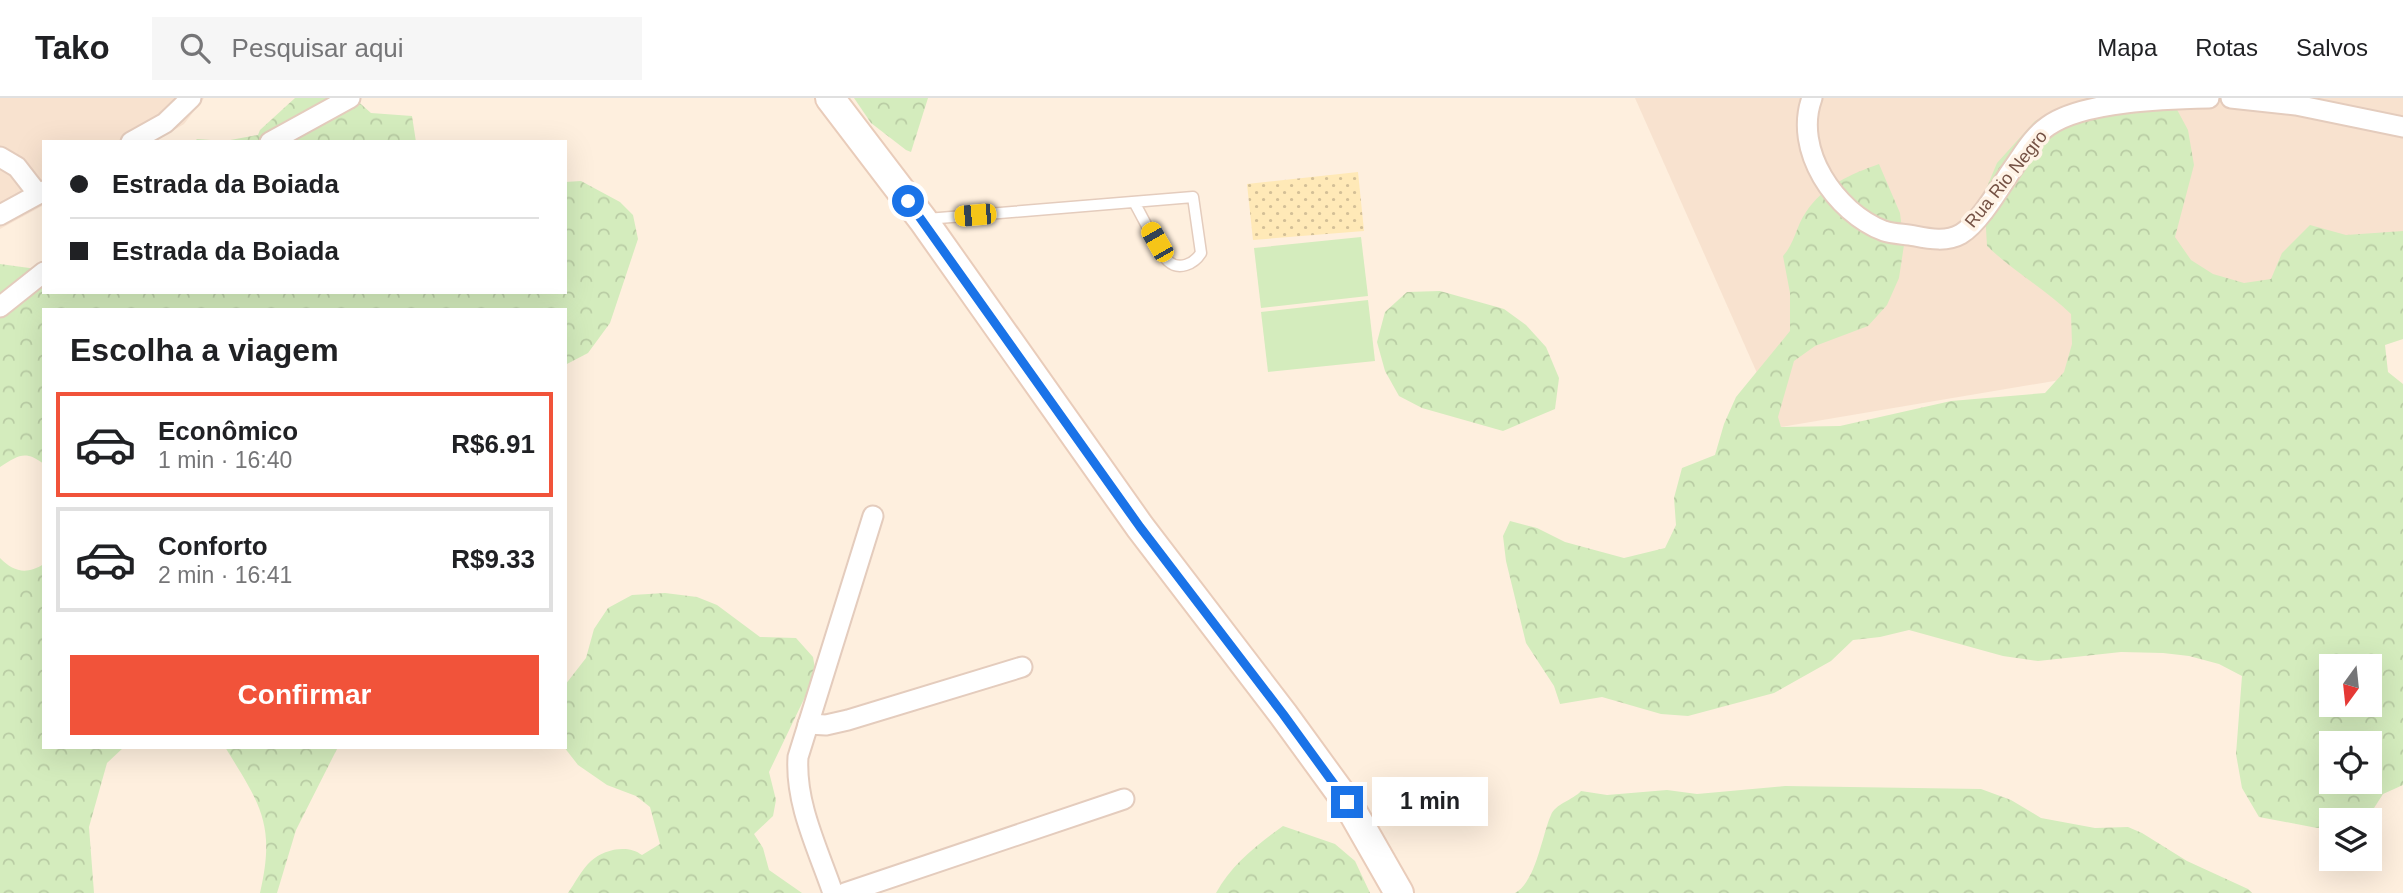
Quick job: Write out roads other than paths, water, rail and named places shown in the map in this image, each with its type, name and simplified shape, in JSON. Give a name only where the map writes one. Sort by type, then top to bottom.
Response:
[{"type":"main road","points":[[830,98],[923,220],[1140,527],[1347,802],[1399,893]]},
{"type":"street","points":[[135,140],[165,123],[191,98]]},
{"type":"street","points":[[274,140],[350,98]]},
{"type":"street","name":"Rua Rio Negro","points":[[1812,98],[1808,141],[1816,168],[1834,193],[1859,217],[1885,231],[1935,240],[1961,234],[1976,219],[2033,141],[2046,127],[2060,119],[2127,103],[2209,98]]},
{"type":"street","points":[[2231,98],[2297,105],[2403,127]]},
{"type":"street","points":[[0,157],[17,167],[41,192],[0,215]]},
{"type":"street","points":[[0,307],[42,274]]},
{"type":"street","points":[[833,893],[800,798],[798,757],[873,516]]},
{"type":"street","points":[[808,724],[826,726],[1022,667]]},
{"type":"street","points":[[845,893],[1124,799]]},
{"type":"lane","points":[[923,220],[1134,202],[1193,197],[1201,253],[1197,260],[1189,265],[1179,266],[1168,261],[1134,202]]}]
